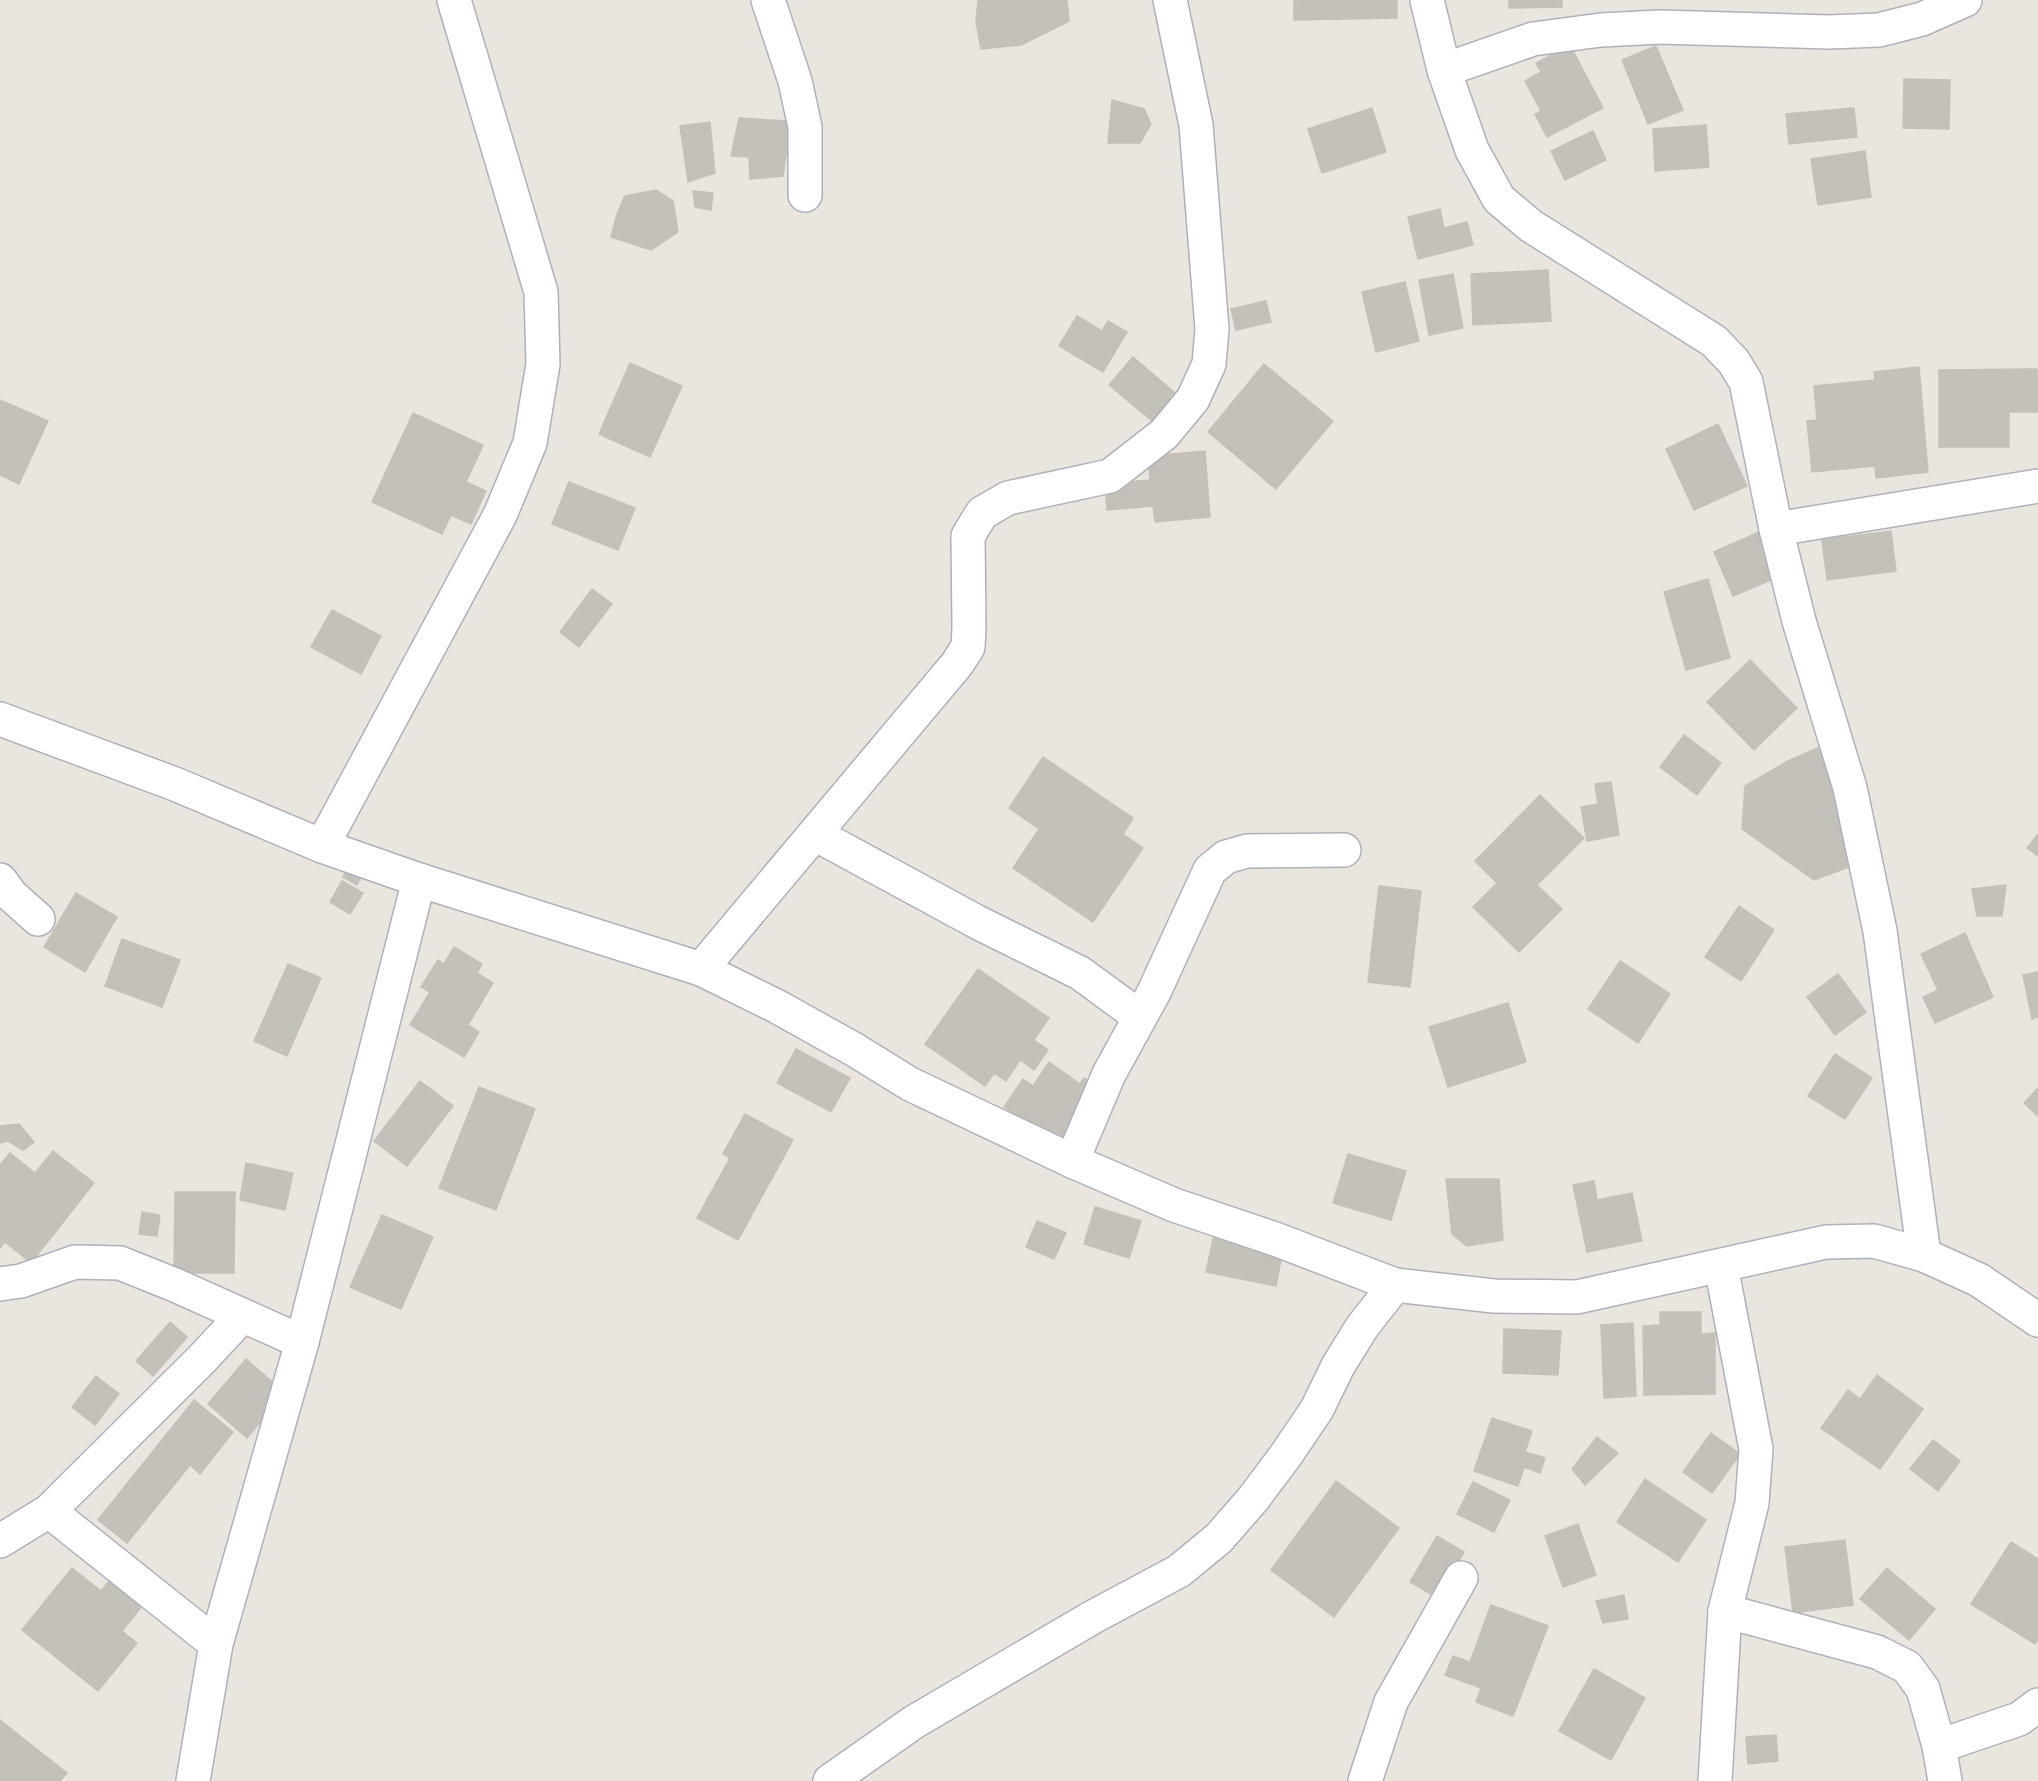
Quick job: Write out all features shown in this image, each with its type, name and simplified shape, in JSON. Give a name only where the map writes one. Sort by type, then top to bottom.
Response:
[{"type":"street","points":[[322,846],[500,515],[530,443],[543,364],[541,292],[454,0]]},
{"type":"street","points":[[768,0],[795,81],[805,127],[805,195]]},
{"type":"street","points":[[701,969],[957,664],[968,647],[968,536],[982,513],[1008,498],[1110,476],[1164,434],[1192,399],[1209,364],[1212,329],[1196,125],[1170,0]]},
{"type":"street","points":[[1428,0],[1444,70],[1472,150],[1499,199],[1531,226],[1714,341],[1734,362],[1746,382],[1776,529],[1799,621],[1850,788],[1877,920],[1924,1255]]},
{"type":"street","points":[[1444,70],[1533,39],[1601,30],[1660,27],[1829,32],[1879,30],[1922,19],[1965,0]]},
{"type":"street","points":[[1776,529],[2038,486]]},
{"type":"street","points":[[0,719],[175,784],[322,846],[419,880],[701,969],[778,1007],[910,1084],[1072,1161],[1174,1205],[1275,1239],[1395,1285],[1494,1296],[1577,1298],[1826,1242],[1874,1241],[1924,1255],[1978,1280],[2038,1320]]},
{"type":"street","points":[[815,834],[977,922],[1080,973],[1140,1017]]},
{"type":"street","points":[[1072,1161],[1109,1074],[1154,992],[1210,870],[1226,857],[1247,852],[1344,850]]},
{"type":"street","points":[[0,880],[11,895],[38,919]]},
{"type":"street","points":[[193,1781],[216,1644],[302,1342],[419,880]]},
{"type":"street","points":[[0,1284],[21,1281],[75,1262],[120,1263],[302,1342]]},
{"type":"street","points":[[1715,1781],[1725,1611],[1752,1503],[1756,1449],[1720,1266]]},
{"type":"street","points":[[830,1781],[914,1722],[1093,1617],[1179,1571],[1219,1538],[1253,1499],[1286,1455],[1317,1409],[1338,1366],[1362,1327],[1395,1285]]},
{"type":"street","points":[[0,1541],[49,1511],[202,1359],[242,1316]]},
{"type":"street","points":[[49,1511],[216,1644]]},
{"type":"street","points":[[1365,1781],[1391,1702],[1461,1578]]},
{"type":"street","points":[[1725,1611],[1877,1652],[1907,1667],[1923,1689],[1939,1746],[1945,1781]]},
{"type":"street","points":[[1939,1746],[2019,1719],[2038,1705]]},
{"type":"building","points":[[978,0],[1067,0],[1069,21],[1021,45],[981,49],[976,22]]},
{"type":"building","points":[[1397,0],[1397,18],[1294,20],[1294,1]]},
{"type":"building","points":[[1509,0],[1562,0],[1562,7],[1509,8]]},
{"type":"building","points":[[1570,45],[1603,108],[1547,137],[1535,114],[1541,111],[1525,81],[1541,72],[1536,63]]},
{"type":"building","points":[[1656,46],[1683,110],[1648,124],[1622,60]]},
{"type":"building","points":[[1904,79],[1950,80],[1949,129],[1903,128]]},
{"type":"building","points":[[1112,100],[1144,109],[1151,124],[1140,143],[1108,143]]},
{"type":"building","points":[[1372,108],[1386,152],[1322,173],[1308,129]]},
{"type":"building","points":[[1854,108],[1857,137],[1789,144],[1786,114]]},
{"type":"building","points":[[739,118],[787,121],[787,148],[783,176],[750,179],[749,157],[731,156]]},
{"type":"building","points":[[710,122],[715,173],[688,182],[680,126]]},
{"type":"building","points":[[1706,125],[1709,167],[1655,171],[1653,129]]},
{"type":"building","points":[[1593,131],[1606,160],[1565,180],[1551,151]]},
{"type":"building","points":[[1865,151],[1871,197],[1818,205],[1811,159]]},
{"type":"building","points":[[656,190],[673,201],[678,232],[651,250],[611,237],[625,196]]},
{"type":"building","points":[[693,191],[713,193],[711,210],[695,207]]},
{"type":"building","points":[[1440,209],[1444,228],[1467,222],[1473,245],[1418,259],[1408,217]]},
{"type":"building","points":[[1548,270],[1551,321],[1473,325],[1471,274]]},
{"type":"building","points":[[1453,274],[1463,328],[1429,335],[1419,280]]},
{"type":"building","points":[[1405,282],[1419,341],[1376,352],[1362,292]]},
{"type":"building","points":[[1266,301],[1271,322],[1236,330],[1231,309]]},
{"type":"building","points":[[1077,316],[1102,331],[1108,321],[1127,332],[1103,372],[1059,346]]},
{"type":"building","points":[[1133,357],[1180,397],[1157,425],[1109,385]]},
{"type":"building","points":[[630,363],[682,386],[650,457],[599,434]]},
{"type":"building","points":[[1264,364],[1333,421],[1276,489],[1208,432]]},
{"type":"building","points":[[1919,367],[1928,472],[1876,478],[1875,466],[1812,472],[1807,421],[1817,420],[1814,386],[1875,380],[1874,372]]},
{"type":"building","points":[[2037,369],[2038,412],[2009,412],[2009,447],[1939,447],[1939,370]]},
{"type":"building","points":[[0,400],[48,421],[19,484],[0,475]]},
{"type":"building","points":[[413,413],[483,445],[466,482],[486,491],[471,524],[451,515],[442,534],[372,502]]},
{"type":"building","points":[[1718,424],[1747,486],[1694,510],[1666,449]]},
{"type":"building","points":[[1205,451],[1210,517],[1155,522],[1153,506],[1107,510],[1105,484],[1150,480],[1148,456]]},
{"type":"building","points":[[569,482],[635,508],[618,550],[552,524]]},
{"type":"building","points":[[1891,531],[1896,571],[1827,580],[1822,540]]},
{"type":"building","points":[[1759,532],[1778,577],[1733,596],[1714,552]]},
{"type":"building","points":[[1708,579],[1730,658],[1686,670],[1664,592]]},
{"type":"building","points":[[592,589],[612,604],[579,647],[560,632]]},
{"type":"building","points":[[332,610],[381,636],[361,674],[311,647]]},
{"type":"building","points":[[1750,660],[1797,708],[1754,750],[1707,702]]},
{"type":"building","points":[[1684,735],[1721,763],[1697,795],[1660,767]]},
{"type":"building","points":[[1822,746],[1846,814],[1852,866],[1814,880],[1742,829],[1745,786],[1788,761]]},
{"type":"building","points":[[1043,757],[1133,818],[1123,834],[1143,848],[1093,922],[1013,868],[1039,829],[1009,808]]},
{"type":"building","points":[[1611,782],[1619,835],[1587,841],[1581,807],[1598,804],[1595,784]]},
{"type":"building","points":[[1540,795],[1584,838],[1537,885],[1562,909],[1519,952],[1473,907],[1497,883],[1475,861]]},
{"type":"building","points":[[2038,834],[2038,856],[2027,848]]},
{"type":"building","points":[[350,864],[364,871],[357,885],[343,877]]},
{"type":"building","points":[[342,881],[363,893],[350,914],[330,902]]},
{"type":"building","points":[[2006,885],[2002,916],[1977,916],[1972,889]]},
{"type":"building","points":[[1379,886],[1421,891],[1410,987],[1368,982]]},
{"type":"building","points":[[76,893],[117,917],[85,972],[44,947]]},
{"type":"building","points":[[1739,906],[1774,930],[1741,981],[1705,957]]},
{"type":"building","points":[[1965,933],[1993,997],[1935,1023],[1923,997],[1938,990],[1921,954]]},
{"type":"building","points":[[122,939],[180,960],[162,1007],[105,986]]},
{"type":"building","points":[[454,947],[482,964],[477,973],[493,983],[468,1025],[479,1032],[464,1057],[410,1025],[430,992],[421,987],[438,960],[444,964]]},
{"type":"building","points":[[1620,961],[1670,994],[1638,1043],[1588,1009]]},
{"type":"building","points":[[288,964],[321,978],[287,1056],[254,1041]]},
{"type":"building","points":[[978,969],[1049,1018],[1034,1040],[1048,1050],[1034,1070],[1020,1060],[1006,1081],[994,1073],[985,1086],[925,1044]]},
{"type":"building","points":[[2038,972],[2038,1017],[2032,1019],[2023,975]]},
{"type":"building","points":[[1838,974],[1866,1012],[1835,1035],[1807,997]]},
{"type":"building","points":[[1508,1003],[1526,1062],[1448,1087],[1429,1027]]},
{"type":"building","points":[[796,1049],[850,1078],[831,1112],[777,1083]]},
{"type":"building","points":[[1835,1054],[1872,1078],[1845,1119],[1808,1096]]},
{"type":"building","points":[[1049,1062],[1080,1084],[1084,1078],[1098,1087],[1060,1144],[1004,1107],[1023,1079],[1033,1086]]},
{"type":"building","points":[[420,1081],[453,1106],[407,1166],[374,1141]]},
{"type":"building","points":[[479,1087],[535,1109],[496,1210],[439,1188]]},
{"type":"building","points":[[2038,1088],[2038,1116],[2024,1103]]},
{"type":"building","points":[[745,1114],[793,1140],[738,1240],[697,1218],[730,1158],[723,1154]]},
{"type":"building","points":[[19,1124],[34,1142],[23,1150],[8,1141],[0,1143],[0,1126]]},
{"type":"building","points":[[53,1151],[94,1183],[31,1263],[5,1242],[0,1248],[0,1165],[10,1153],[35,1173]]},
{"type":"building","points":[[1348,1154],[1406,1171],[1391,1220],[1333,1203]]},
{"type":"building","points":[[246,1163],[293,1173],[285,1210],[240,1200]]},
{"type":"building","points":[[1446,1179],[1499,1179],[1503,1240],[1467,1246],[1452,1234]]},
{"type":"building","points":[[1594,1181],[1597,1200],[1632,1193],[1642,1241],[1587,1252],[1573,1185]]},
{"type":"building","points":[[175,1192],[235,1192],[234,1273],[174,1273]]},
{"type":"building","points":[[1095,1207],[1141,1221],[1129,1258],[1084,1244]]},
{"type":"building","points":[[142,1212],[160,1215],[157,1236],[139,1234]]},
{"type":"building","points":[[382,1215],[433,1237],[401,1309],[350,1287]]},
{"type":"building","points":[[1037,1221],[1066,1233],[1054,1259],[1026,1247]]},
{"type":"building","points":[[1214,1235],[1283,1249],[1276,1286],[1206,1272]]},
{"type":"building","points":[[1660,1312],[1701,1312],[1701,1334],[1715,1333],[1715,1394],[1644,1395],[1643,1326],[1660,1325]]},
{"type":"building","points":[[170,1322],[187,1337],[153,1376],[136,1361]]},
{"type":"building","points":[[1633,1323],[1636,1396],[1604,1398],[1601,1325]]},
{"type":"building","points":[[1504,1329],[1561,1331],[1558,1375],[1503,1373]]},
{"type":"building","points":[[246,1359],[285,1393],[247,1438],[208,1404]]},
{"type":"building","points":[[1877,1375],[1923,1409],[1880,1469],[1821,1428],[1848,1390],[1860,1399]]},
{"type":"building","points":[[96,1376],[119,1394],[95,1425],[72,1407]]},
{"type":"building","points":[[194,1400],[233,1432],[200,1474],[190,1465],[127,1543],[98,1520]]},
{"type":"building","points":[[1492,1418],[1532,1431],[1525,1452],[1545,1458],[1540,1473],[1524,1467],[1518,1486],[1474,1471]]},
{"type":"building","points":[[1711,1433],[1740,1454],[1712,1493],[1683,1472]]},
{"type":"building","points":[[1597,1437],[1618,1453],[1585,1485],[1572,1469]]},
{"type":"building","points":[[1933,1440],[1960,1461],[1938,1491],[1910,1469]]},
{"type":"building","points":[[1645,1479],[1706,1520],[1678,1562],[1617,1522]]},
{"type":"building","points":[[1336,1481],[1399,1528],[1334,1617],[1271,1570]]},
{"type":"building","points":[[1473,1482],[1510,1500],[1494,1532],[1457,1514]]},
{"type":"building","points":[[1578,1524],[1596,1575],[1563,1587],[1545,1536]]},
{"type":"building","points":[[1437,1536],[1464,1552],[1438,1598],[1410,1582]]},
{"type":"building","points":[[1845,1540],[1853,1605],[1793,1613],[1785,1547]]},
{"type":"building","points":[[2011,1542],[2038,1559],[2038,1639],[2035,1644],[1971,1604]]},
{"type":"building","points":[[72,1568],[101,1591],[110,1580],[142,1606],[122,1631],[137,1643],[98,1691],[22,1630]]},
{"type":"building","points":[[1887,1568],[1935,1609],[1909,1640],[1860,1599]]},
{"type":"building","points":[[1624,1595],[1628,1619],[1603,1623],[1596,1601]]},
{"type":"building","points":[[1491,1605],[1548,1626],[1513,1716],[1476,1702],[1481,1688],[1445,1675],[1453,1656],[1470,1662]]},
{"type":"building","points":[[1594,1669],[1645,1698],[1611,1760],[1559,1731]]},
{"type":"building","points":[[0,1720],[67,1773],[60,1781],[0,1781]]},
{"type":"building","points":[[1776,1735],[1778,1761],[1748,1764],[1746,1737]]}]
